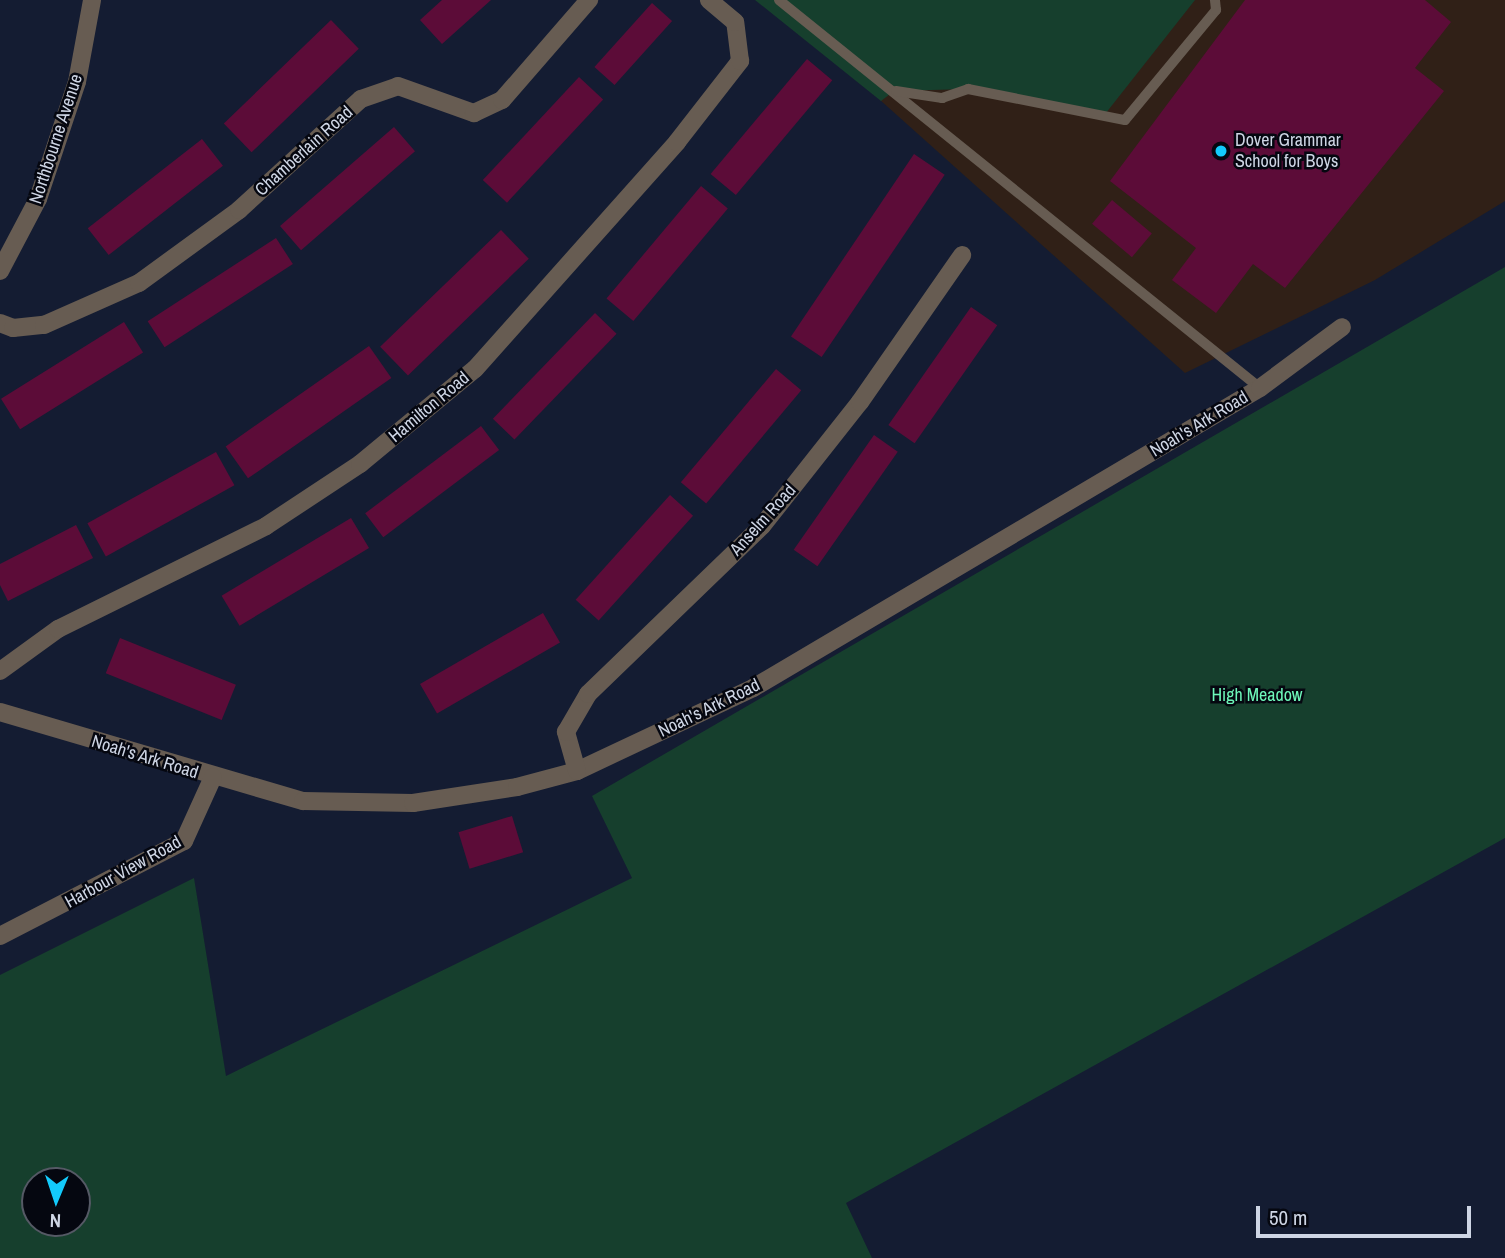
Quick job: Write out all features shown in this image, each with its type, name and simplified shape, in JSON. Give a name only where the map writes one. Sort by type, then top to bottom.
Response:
[{"type":"street","name":"Northbourne Avenue","points":[[0,271],[38,199],[77,82],[92,0]]},
{"type":"street","name":"Chamberlain Road","points":[[0,323],[13,328],[44,325],[139,283],[239,210],[360,99],[398,86],[474,113],[502,100],[589,0]]},
{"type":"street","name":"Hamilton Road","points":[[0,671],[58,629],[266,526],[360,464],[475,369],[677,142],[740,61],[735,22],[709,0]]},
{"type":"street","name":"Anselm Road","points":[[577,771],[566,732],[588,694],[762,526],[860,402],[962,255]]},
{"type":"street","name":"Noah's Ark Road","points":[[0,712],[213,777],[303,801],[413,803],[517,787],[577,771],[753,688],[1260,388],[1342,327]]},
{"type":"street","name":"Harbour View Road","points":[[0,936],[184,841],[213,777]]},
{"type":"lane","points":[[779,0],[1260,388]]},
{"type":"lane","points":[[894,91],[942,98],[968,89],[1125,120],[1216,9],[1215,0]]},
{"type":"shaded area","name":"Dover Grammar School for Boys","points":[[756,0],[1505,0],[1505,201],[1375,280],[1185,373],[851,74]]},
{"type":"green space","points":[[755,0],[1195,0],[1102,118],[968,89],[894,91],[881,101]]},
{"type":"green space","name":"High Meadow","points":[[1505,267],[1505,838],[846,1203],[872,1258],[0,1258],[0,975],[194,878],[226,1076],[632,878],[592,796]]},
{"type":"building","points":[[442,0],[491,0],[442,44],[420,20]]},
{"type":"building","points":[[1245,0],[1425,0],[1451,22],[1415,68],[1444,91],[1285,288],[1253,264],[1216,313],[1172,280],[1196,248],[1110,181]]},
{"type":"building","points":[[652,3],[672,21],[615,85],[594,67]]},
{"type":"building","points":[[331,20],[359,49],[252,152],[224,124]]},
{"type":"building","points":[[807,59],[832,80],[736,195],[711,174]]},
{"type":"building","points":[[579,77],[603,100],[507,203],[483,180]]},
{"type":"building","points":[[394,127],[415,151],[301,250],[280,226]]},
{"type":"building","points":[[202,139],[223,166],[109,255],[88,228]]},
{"type":"building","points":[[914,154],[945,175],[822,357],[791,336]]},
{"type":"building","points":[[701,186],[728,208],[633,321],[607,299]]},
{"type":"building","points":[[1112,200],[1152,233],[1132,257],[1092,224]]},
{"type":"building","points":[[501,230],[529,259],[408,375],[380,347]]},
{"type":"building","points":[[276,238],[293,264],[165,347],[148,321]]},
{"type":"building","points":[[971,307],[997,325],[915,443],[888,425]]},
{"type":"building","points":[[595,313],[617,334],[514,440],[493,419]]},
{"type":"building","points":[[124,322],[143,353],[20,429],[1,399]]},
{"type":"building","points":[[369,346],[391,378],[248,478],[226,446]]},
{"type":"building","points":[[776,369],[801,390],[706,504],[681,482]]},
{"type":"building","points":[[481,426],[499,450],[383,537],[365,513]]},
{"type":"building","points":[[874,435],[898,452],[817,566],[794,550]]},
{"type":"building","points":[[216,452],[234,485],[106,557],[87,523]]},
{"type":"building","points":[[670,495],[693,516],[599,621],[576,600]]},
{"type":"building","points":[[351,518],[369,548],[240,626],[222,596]]},
{"type":"building","points":[[76,525],[93,558],[8,601],[0,585],[0,564]]},
{"type":"building","points":[[543,613],[560,642],[437,713],[420,684]]},
{"type":"building","points":[[120,638],[236,685],[222,720],[106,673]]},
{"type":"building","points":[[512,816],[523,852],[470,869],[458,832]]},
{"type":"place","name":"Dover Grammar School for Boys","points":[[1221,151]]}]
